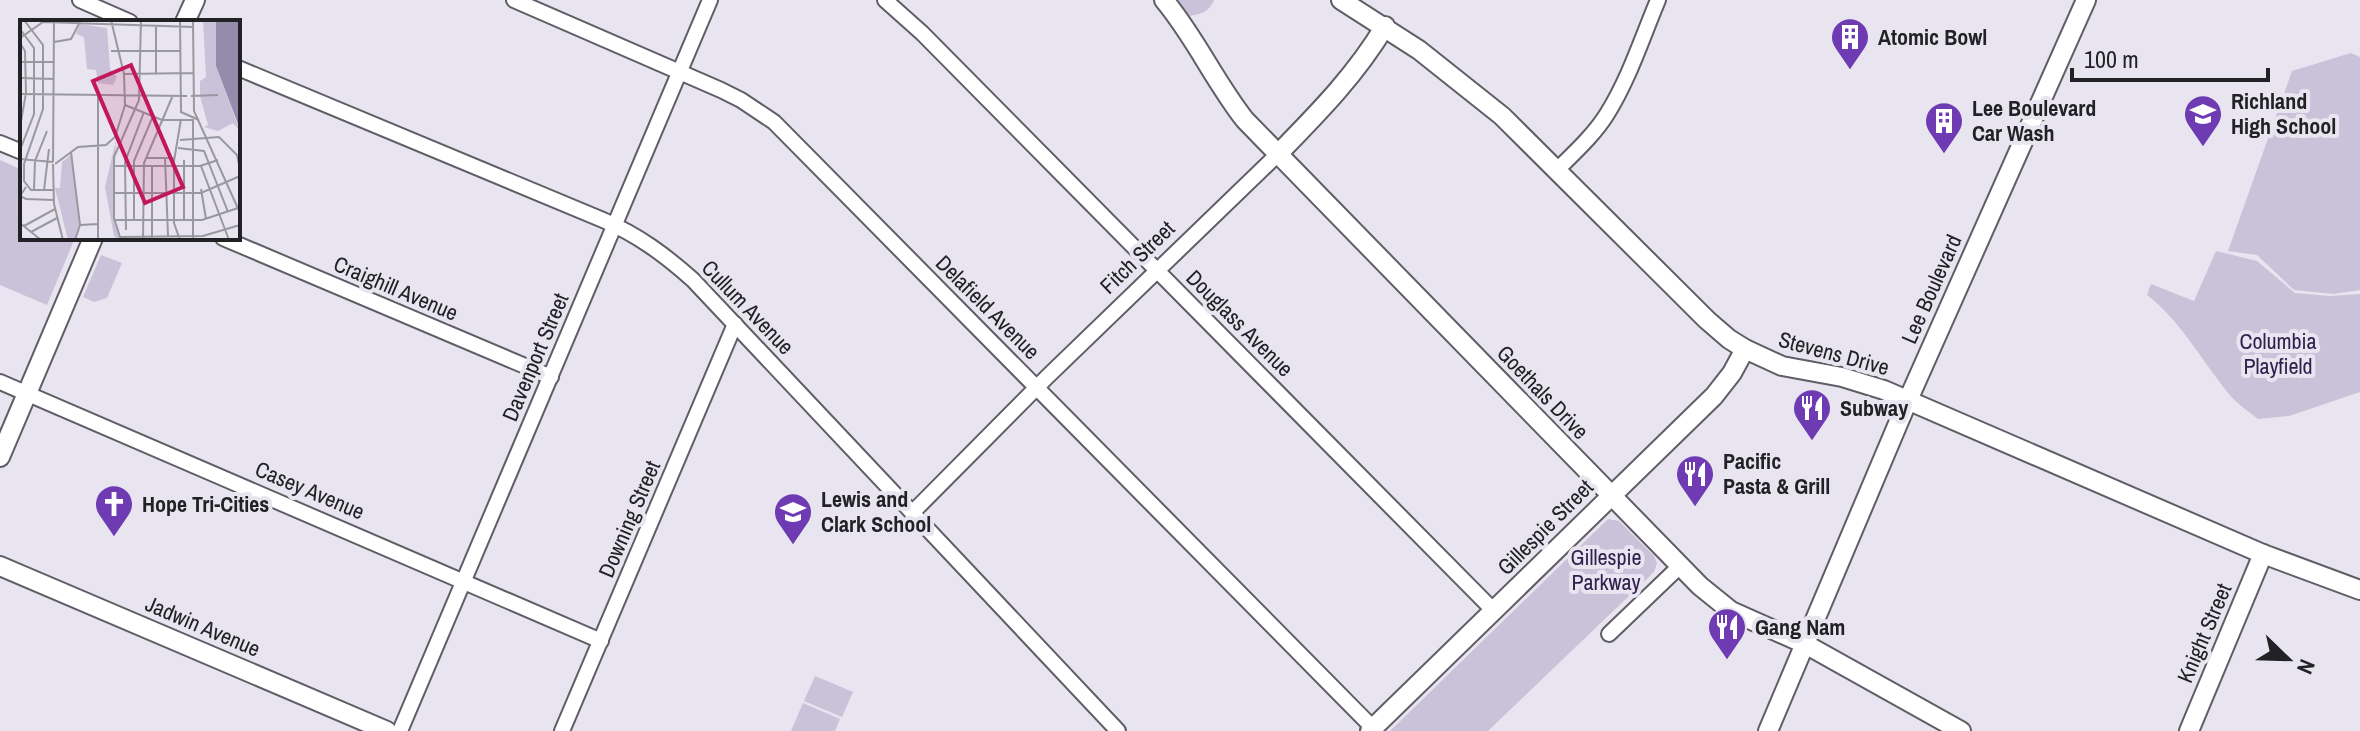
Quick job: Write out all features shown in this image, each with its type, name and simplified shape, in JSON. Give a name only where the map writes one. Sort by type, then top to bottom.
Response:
[{"type":"street","points":[[80,0],[125,20]]},
{"type":"street","points":[[186,20],[195,0]]},
{"type":"street","name":"Delafield Avenue","points":[[514,0],[741,100],[774,122],[1371,729]]},
{"type":"street","name":"Davenport Street","points":[[400,731],[710,0]]},
{"type":"street","name":"Douglass Avenue","points":[[885,0],[922,33],[1494,611]]},
{"type":"street","name":"Goethals Drive","points":[[1164,0],[1229,99],[1277,155],[1708,593],[1731,611],[1805,644],[1961,731]]},
{"type":"street","name":"Stevens Drive","points":[[1341,0],[1385,26],[1478,96],[1707,320],[1745,349],[1782,366],[1842,377],[1908,400],[2263,554],[2360,590]]},
{"type":"street","points":[[1557,170],[1606,115],[1630,69],[1658,0]]},
{"type":"street","name":"Lee Boulevard","points":[[1768,731],[1908,400],[2086,0]]},
{"type":"street","name":"Fitch Street","points":[[912,513],[1277,155],[1346,83],[1385,26]]},
{"type":"street","name":"Cullum Avenue","points":[[240,69],[615,225],[663,252],[735,324],[1118,731]]},
{"type":"street","points":[[0,143],[20,151]]},
{"type":"street","points":[[0,457],[92,240]]},
{"type":"street","name":"Craighill Avenue","points":[[228,240],[551,377]]},
{"type":"street","name":"Downing Street","points":[[562,731],[735,324]]},
{"type":"street","name":"Gillespie Street","points":[[1371,729],[1714,396],[1745,349]]},
{"type":"street","name":"Casey Avenue","points":[[0,382],[601,641]]},
{"type":"street","name":"Knight Street","points":[[2189,731],[2263,554]]},
{"type":"street","name":"Jadwin Avenue","points":[[0,566],[387,731]]},
{"type":"street","points":[[1609,634],[1680,566]]},
{"type":"green space","points":[[1178,0],[1214,0],[1204,12],[1189,16]]},
{"type":"green space","points":[[2351,53],[2360,57],[2360,290],[2333,294],[2294,290],[2257,255],[2228,251],[2292,71]]},
{"type":"green space","points":[[0,160],[20,169],[20,240],[74,240],[47,305],[0,285]]},
{"type":"green space","name":"Columbia Playfield","points":[[2216,251],[2257,261],[2295,293],[2330,296],[2360,294],[2360,392],[2289,416],[2258,419],[2235,401],[2181,329],[2147,295],[2151,284],[2194,301]]},
{"type":"green space","points":[[101,255],[122,263],[107,298],[94,302],[83,297]]},
{"type":"green space","name":"Gillespie Parkway","points":[[1608,519],[1619,521],[1654,556],[1657,563],[1654,572],[1488,731],[1390,731]]},
{"type":"green space","points":[[815,676],[853,692],[842,717],[804,701]]},
{"type":"green space","points":[[803,703],[840,719],[835,731],[791,731]]},
{"type":"place","name":"Atomic Bowl","points":[[1850,71]]},
{"type":"place","name":"Richland High School","points":[[2203,148]]},
{"type":"place","name":"Lee Boulevard Car Wash","points":[[1944,155]]},
{"type":"place","name":"Subway","points":[[1812,442]]},
{"type":"place","name":"Pacific Pasta & Grill","points":[[1695,508]]},
{"type":"place","name":"Hope Tri-Cities","points":[[114,538]]},
{"type":"place","name":"Lewis and Clark School","points":[[793,546]]},
{"type":"place","name":"Gang Nam","points":[[1727,661]]}]
